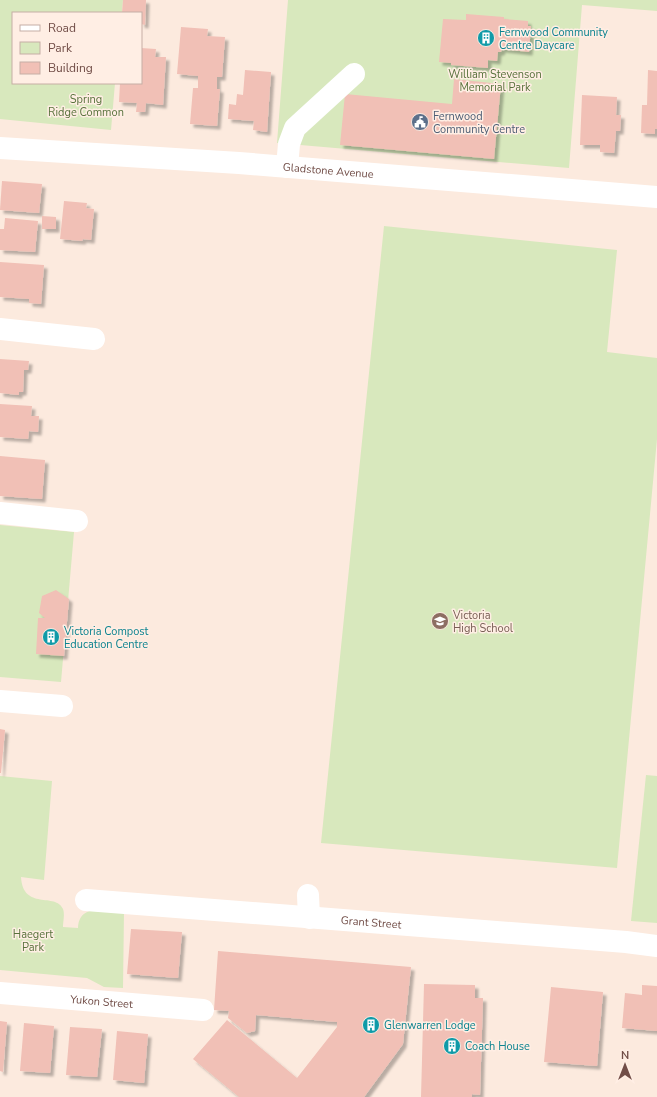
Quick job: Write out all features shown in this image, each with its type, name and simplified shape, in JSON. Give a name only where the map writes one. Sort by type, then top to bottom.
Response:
[{"type":"street","points":[[287,167],[289,144],[295,128],[354,74]]},
{"type":"street","name":"Gladstone Avenue","points":[[0,148],[178,158],[524,185],[657,198]]},
{"type":"street","points":[[0,329],[94,339]]},
{"type":"street","points":[[0,513],[77,521]]},
{"type":"street","points":[[0,701],[62,706]]},
{"type":"street","points":[[308,895],[309,918]]},
{"type":"street","name":"Grant Street","points":[[86,900],[610,941],[657,946]]},
{"type":"street","name":"Yukon Street","points":[[0,993],[203,1010]]},
{"type":"green space","name":"Spring Ridge Common","points":[[0,0],[123,0],[122,12],[12,12],[12,84],[115,84],[111,130],[0,119]]},
{"type":"green space","name":"William Stevenson Memorial Park","points":[[288,0],[657,0],[657,11],[582,5],[569,168],[277,143]]},
{"type":"green space","points":[[384,226],[617,250],[607,352],[657,358],[657,439],[617,868],[321,843]]},
{"type":"green space","points":[[0,525],[74,532],[61,682],[0,677]]},
{"type":"green space","points":[[646,775],[657,776],[657,923],[631,921]]},
{"type":"green space","name":"Haegert Park","points":[[0,776],[52,781],[44,880],[21,877],[23,887],[27,894],[33,898],[59,904],[64,911],[63,927],[78,928],[83,915],[89,911],[102,910],[124,912],[123,988],[104,987],[87,978],[0,970]]},
{"type":"building","points":[[123,0],[146,0],[145,25],[142,24],[142,12],[122,12]]},
{"type":"building","name":"Fernwood Community Centre Daycare","points":[[466,14],[504,17],[504,19],[528,21],[528,26],[531,26],[529,52],[502,49],[501,52],[498,52],[497,61],[488,60],[488,68],[451,65],[451,63],[439,62],[443,19],[466,20]]},
{"type":"building","points":[[181,27],[208,29],[207,36],[225,37],[222,77],[217,77],[217,89],[220,89],[217,126],[190,124],[193,88],[198,88],[198,76],[177,74]]},
{"type":"building","points":[[142,48],[156,49],[155,57],[166,57],[163,105],[146,103],[145,112],[136,112],[137,103],[119,102],[120,84],[142,84]]},
{"type":"building","points":[[245,70],[271,72],[267,132],[253,130],[254,121],[228,119],[229,104],[236,105],[237,94],[243,95]]},
{"type":"building","points":[[648,70],[657,71],[657,129],[655,129],[655,134],[641,133],[642,105],[647,105]]},
{"type":"building","name":"Fernwood Community Centre","points":[[454,79],[501,84],[494,159],[340,145],[345,94],[452,104]]},
{"type":"building","points":[[582,95],[617,97],[616,115],[621,115],[620,131],[616,131],[614,153],[600,152],[600,145],[580,145]]},
{"type":"building","points":[[2,181],[42,184],[39,213],[0,210]]},
{"type":"building","points":[[64,201],[87,203],[86,208],[94,209],[91,240],[83,239],[82,241],[60,239]]},
{"type":"building","points":[[42,216],[56,217],[56,229],[42,229]]},
{"type":"building","points":[[5,218],[38,221],[35,252],[0,250],[0,229],[4,229]]},
{"type":"building","points":[[0,262],[44,265],[41,304],[29,303],[29,299],[0,297]]},
{"type":"building","points":[[0,359],[29,361],[28,370],[24,370],[23,392],[19,392],[19,395],[0,393]]},
{"type":"building","points":[[0,404],[32,406],[31,416],[39,416],[38,432],[29,431],[28,439],[0,437]]},
{"type":"building","points":[[0,456],[45,460],[42,499],[0,496]]},
{"type":"building","points":[[56,590],[69,599],[64,656],[36,654],[38,618],[45,618],[39,613],[42,596]]},
{"type":"building","points":[[0,729],[5,730],[1,773],[0,773]]},
{"type":"building","points":[[131,929],[182,932],[178,978],[127,974]]},
{"type":"building","name":"Glenwarren Lodge","points":[[218,951],[411,967],[403,1044],[364,1097],[239,1097],[193,1059],[227,1020],[297,1078],[337,1027],[337,1022],[256,1015],[255,1031],[247,1033],[228,1018],[229,1011],[214,1010]]},
{"type":"building","name":"Coach House","points":[[424,984],[475,985],[475,998],[483,998],[480,1095],[472,1094],[472,1097],[421,1097]]},
{"type":"building","points":[[642,985],[657,986],[657,1031],[622,1028],[625,993],[642,995]]},
{"type":"building","points":[[551,987],[603,992],[597,1066],[544,1062]]},
{"type":"building","points":[[0,1021],[7,1022],[3,1072],[0,1071]]},
{"type":"building","points":[[24,1023],[54,1026],[50,1073],[20,1071]]},
{"type":"building","points":[[70,1027],[102,1029],[97,1077],[66,1075]]},
{"type":"building","points":[[117,1031],[148,1034],[144,1083],[113,1080]]},
{"type":"place","name":"Fernwood Community Centre Daycare","points":[[486,38]]},
{"type":"place","name":"Fernwood Community Centre","points":[[420,122]]},
{"type":"place","name":"Victoria High School","points":[[440,621]]},
{"type":"place","name":"Victoria Compost Education Centre","points":[[51,637]]},
{"type":"place","name":"Glenwarren Lodge","points":[[371,1025]]},
{"type":"place","name":"Coach House","points":[[452,1046]]}]
